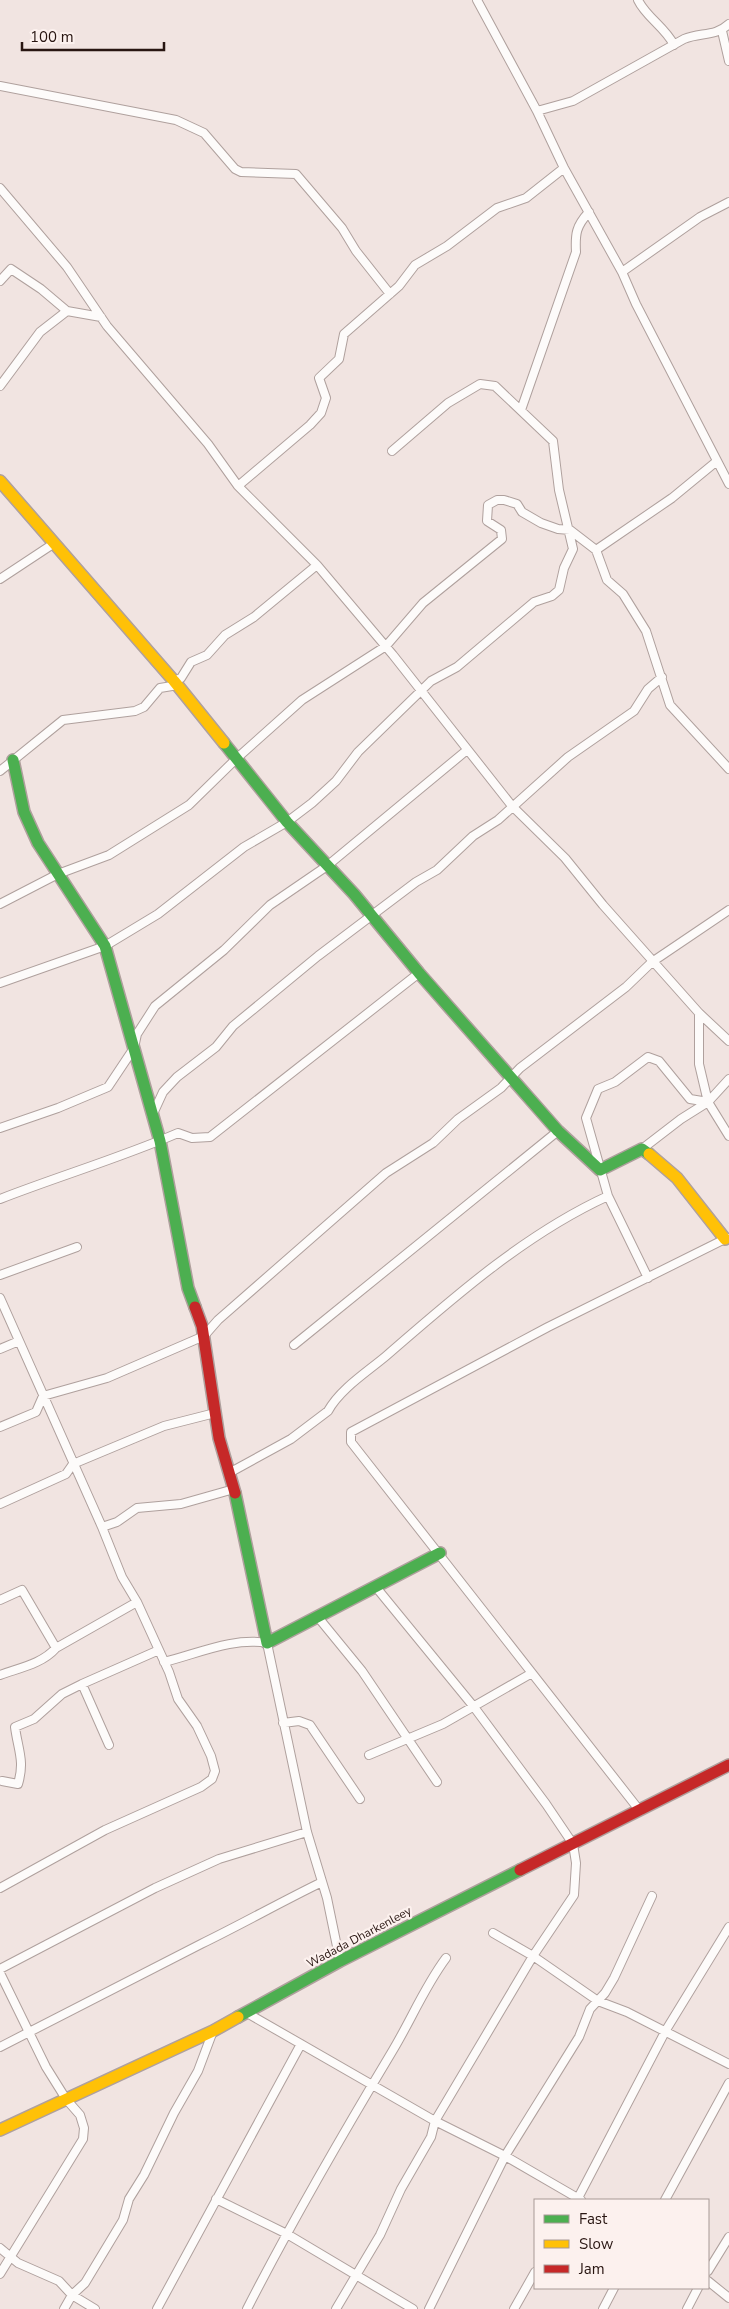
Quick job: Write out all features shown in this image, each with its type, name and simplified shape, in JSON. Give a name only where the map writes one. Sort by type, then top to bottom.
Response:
[{"type":"street","points":[[477,0],[537,111],[564,168],[622,272],[636,304],[727,475],[729,484]]},
{"type":"street","points":[[638,0],[642,9],[657,21],[674,45]]},
{"type":"street","points":[[537,111],[573,101],[692,36],[713,34],[722,31],[729,24]]},
{"type":"street","points":[[722,31],[729,61]]},
{"type":"street","points":[[0,86],[176,120],[204,133],[235,169],[241,172],[296,174],[342,228],[356,251],[390,294]]},
{"type":"street","points":[[238,486],[302,433],[321,413],[326,398],[319,378],[339,359],[344,334],[390,294],[415,265],[461,236],[497,208],[526,198],[564,168]]},
{"type":"street","points":[[0,188],[67,267],[101,317],[208,444],[238,486],[317,565],[386,646],[512,806],[565,858],[652,962],[698,1013],[729,1041]]},
{"type":"street","points":[[622,272],[677,233],[729,202]]},
{"type":"street","points":[[521,410],[576,252],[575,234],[579,222],[589,212]]},
{"type":"street","points":[[0,281],[11,269],[41,288],[67,311],[101,317]]},
{"type":"street","points":[[0,386],[40,332],[67,311]]},
{"type":"street","points":[[0,983],[105,946],[158,914],[244,847],[287,822],[336,782],[358,752],[436,676],[457,667],[534,602],[556,593],[561,586],[564,568],[572,555],[570,530],[560,490],[553,441],[495,386],[480,384],[448,403],[392,451]]},
{"type":"street","points":[[596,550],[672,498],[718,461]]},
{"type":"street","points":[[0,481],[176,683],[287,822],[373,917],[419,973],[558,1131],[600,1170]]},
{"type":"street","points":[[0,904],[58,874],[109,855],[189,805],[236,759],[302,700],[386,646],[423,603],[502,538],[500,530],[488,521],[488,505],[497,500],[517,504],[522,512],[542,523],[558,529],[570,530],[596,550],[607,580],[623,594],[646,631],[670,705],[729,769]]},
{"type":"street","points":[[0,579],[53,544]]},
{"type":"street","points":[[0,771],[63,720],[135,711],[144,707],[160,688],[176,683],[191,662],[206,655],[225,635],[254,616],[317,565]]},
{"type":"street","points":[[152,1116],[163,1092],[177,1077],[216,1047],[233,1026],[318,956],[373,917],[416,882],[437,870],[473,836],[498,820],[568,757],[634,711],[648,689],[662,677]]},
{"type":"street","points":[[0,1128],[66,1105],[108,1087],[126,1056],[134,1048],[137,1034],[155,1006],[224,950],[270,905],[327,866],[467,750]]},
{"type":"street","points":[[13,760],[24,812],[38,843],[105,946],[160,1141],[188,1288],[204,1336],[215,1413],[234,1489],[283,1723],[307,1832],[322,1882],[340,1961]]},
{"type":"street","points":[[42,1396],[107,1378],[204,1336],[218,1320],[386,1173],[433,1143],[458,1119],[501,1088],[510,1077],[626,987],[652,962],[729,910]]},
{"type":"street","points":[[0,1199],[52,1179],[111,1161],[178,1133],[192,1138],[210,1138],[419,973]]},
{"type":"street","points":[[698,1013],[699,1064],[708,1102],[729,1136]]},
{"type":"street","points":[[648,1278],[608,1196],[586,1118],[590,1104],[597,1095],[598,1089],[615,1082],[648,1057],[659,1061],[690,1100],[708,1102]]},
{"type":"street","points":[[600,1170],[642,1149],[681,1119],[708,1102],[729,1079]]},
{"type":"street","points":[[294,1345],[558,1131]]},
{"type":"street","points":[[640,1812],[351,1442],[351,1432],[548,1327],[727,1238],[668,1167],[642,1149]]},
{"type":"street","points":[[229,1473],[291,1439],[328,1411],[360,1377],[471,1284],[534,1239],[584,1207],[608,1196]]},
{"type":"street","points":[[0,1275],[77,1247]]},
{"type":"street","points":[[0,1298],[42,1396],[102,1527],[122,1577],[159,1650],[178,1698],[197,1726],[211,1756],[215,1771],[212,1779],[168,1803],[105,1830],[0,1888]]},
{"type":"street","points":[[0,1349],[19,1341]]},
{"type":"street","points":[[0,1427],[36,1412],[42,1396]]},
{"type":"street","points":[[0,1504],[66,1474],[73,1464],[164,1426],[215,1413]]},
{"type":"street","points":[[102,1527],[117,1522],[137,1508],[181,1504],[234,1489]]},
{"type":"street","points":[[164,1662],[217,1647],[257,1642],[267,1643],[440,1554]]},
{"type":"street","points":[[336,2309],[380,2235],[402,2189],[431,2137],[436,2121],[533,1956],[574,1895],[576,1881],[573,1844],[474,1706],[375,1586]]},
{"type":"street","points":[[0,1600],[22,1590],[56,1648]]},
{"type":"street","points":[[0,1675],[30,1665],[50,1655],[56,1648],[136,1602]]},
{"type":"street","points":[[317,1616],[362,1671],[437,1782]]},
{"type":"street","points":[[1,1781],[18,1784],[21,1775],[23,1765],[17,1747],[15,1727],[34,1719],[62,1694],[159,1650]]},
{"type":"street","points":[[369,1755],[408,1740],[532,1673]]},
{"type":"street","points":[[82,1684],[109,1745]]},
{"type":"street","points":[[283,1723],[299,1720],[310,1725],[360,1799]]},
{"type":"street","name":"Wadada Dharkenleey","points":[[0,2130],[213,2031],[340,1961],[640,1812],[729,1765]]},
{"type":"street","points":[[0,2274],[83,2138],[84,2128],[80,2116],[66,2099],[29,2034],[0,1971],[155,1888],[219,1859],[307,1832]]},
{"type":"street","points":[[0,2047],[29,2034],[201,1944],[230,1931],[251,1917],[322,1882]]},
{"type":"street","points":[[428,2309],[505,2156],[579,2037],[590,2009],[598,2002],[614,1978],[652,1896]]},
{"type":"street","points":[[579,2199],[666,2030],[729,1927]]},
{"type":"street","points":[[492,1933],[533,1956],[598,2002],[627,2012],[666,2030],[729,2064]]},
{"type":"street","points":[[247,2309],[372,2084],[412,2018],[434,1974],[446,1958]]},
{"type":"street","points":[[247,2013],[436,2121],[505,2156],[576,2199]]},
{"type":"street","points":[[64,2309],[72,2295],[85,2283],[123,2220],[129,2199],[144,2175],[174,2113],[198,2071],[213,2031]]},
{"type":"street","points":[[157,2309],[301,2044]]},
{"type":"street","points":[[666,2199],[729,2083]]},
{"type":"street","points":[[216,2199],[287,2234],[413,2309]]},
{"type":"street","points":[[709,2269],[729,2237]]},
{"type":"street","points":[[0,2248],[10,2258],[59,2281],[72,2295],[95,2309]]},
{"type":"street","points":[[514,2309],[534,2274]]},
{"type":"street","points":[[709,2282],[729,2298]]},
{"type":"street","points":[[603,2309],[613,2289]]},
{"type":"street","points":[[687,2309],[697,2289]]},
{"type":"traffic: fast","points":[[224,743],[287,822],[354,894],[419,973],[558,1131],[600,1170],[642,1149],[649,1154]]},
{"type":"traffic: fast","points":[[13,760],[24,812],[38,843],[105,946],[160,1141],[188,1288],[195,1307]]},
{"type":"traffic: fast","points":[[235,1493],[267,1643],[440,1553]]},
{"type":"traffic: fast","points":[[238,2017],[340,1961],[520,1870]]},
{"type":"traffic: slow","points":[[0,481],[174,681],[224,743]]},
{"type":"traffic: slow","points":[[649,1154],[677,1178],[725,1239]]},
{"type":"traffic: slow","points":[[0,2130],[213,2031],[238,2017]]},
{"type":"traffic: jam","points":[[195,1307],[202,1326],[219,1438],[235,1493]]},
{"type":"traffic: jam","points":[[520,1870],[729,1765]]}]
